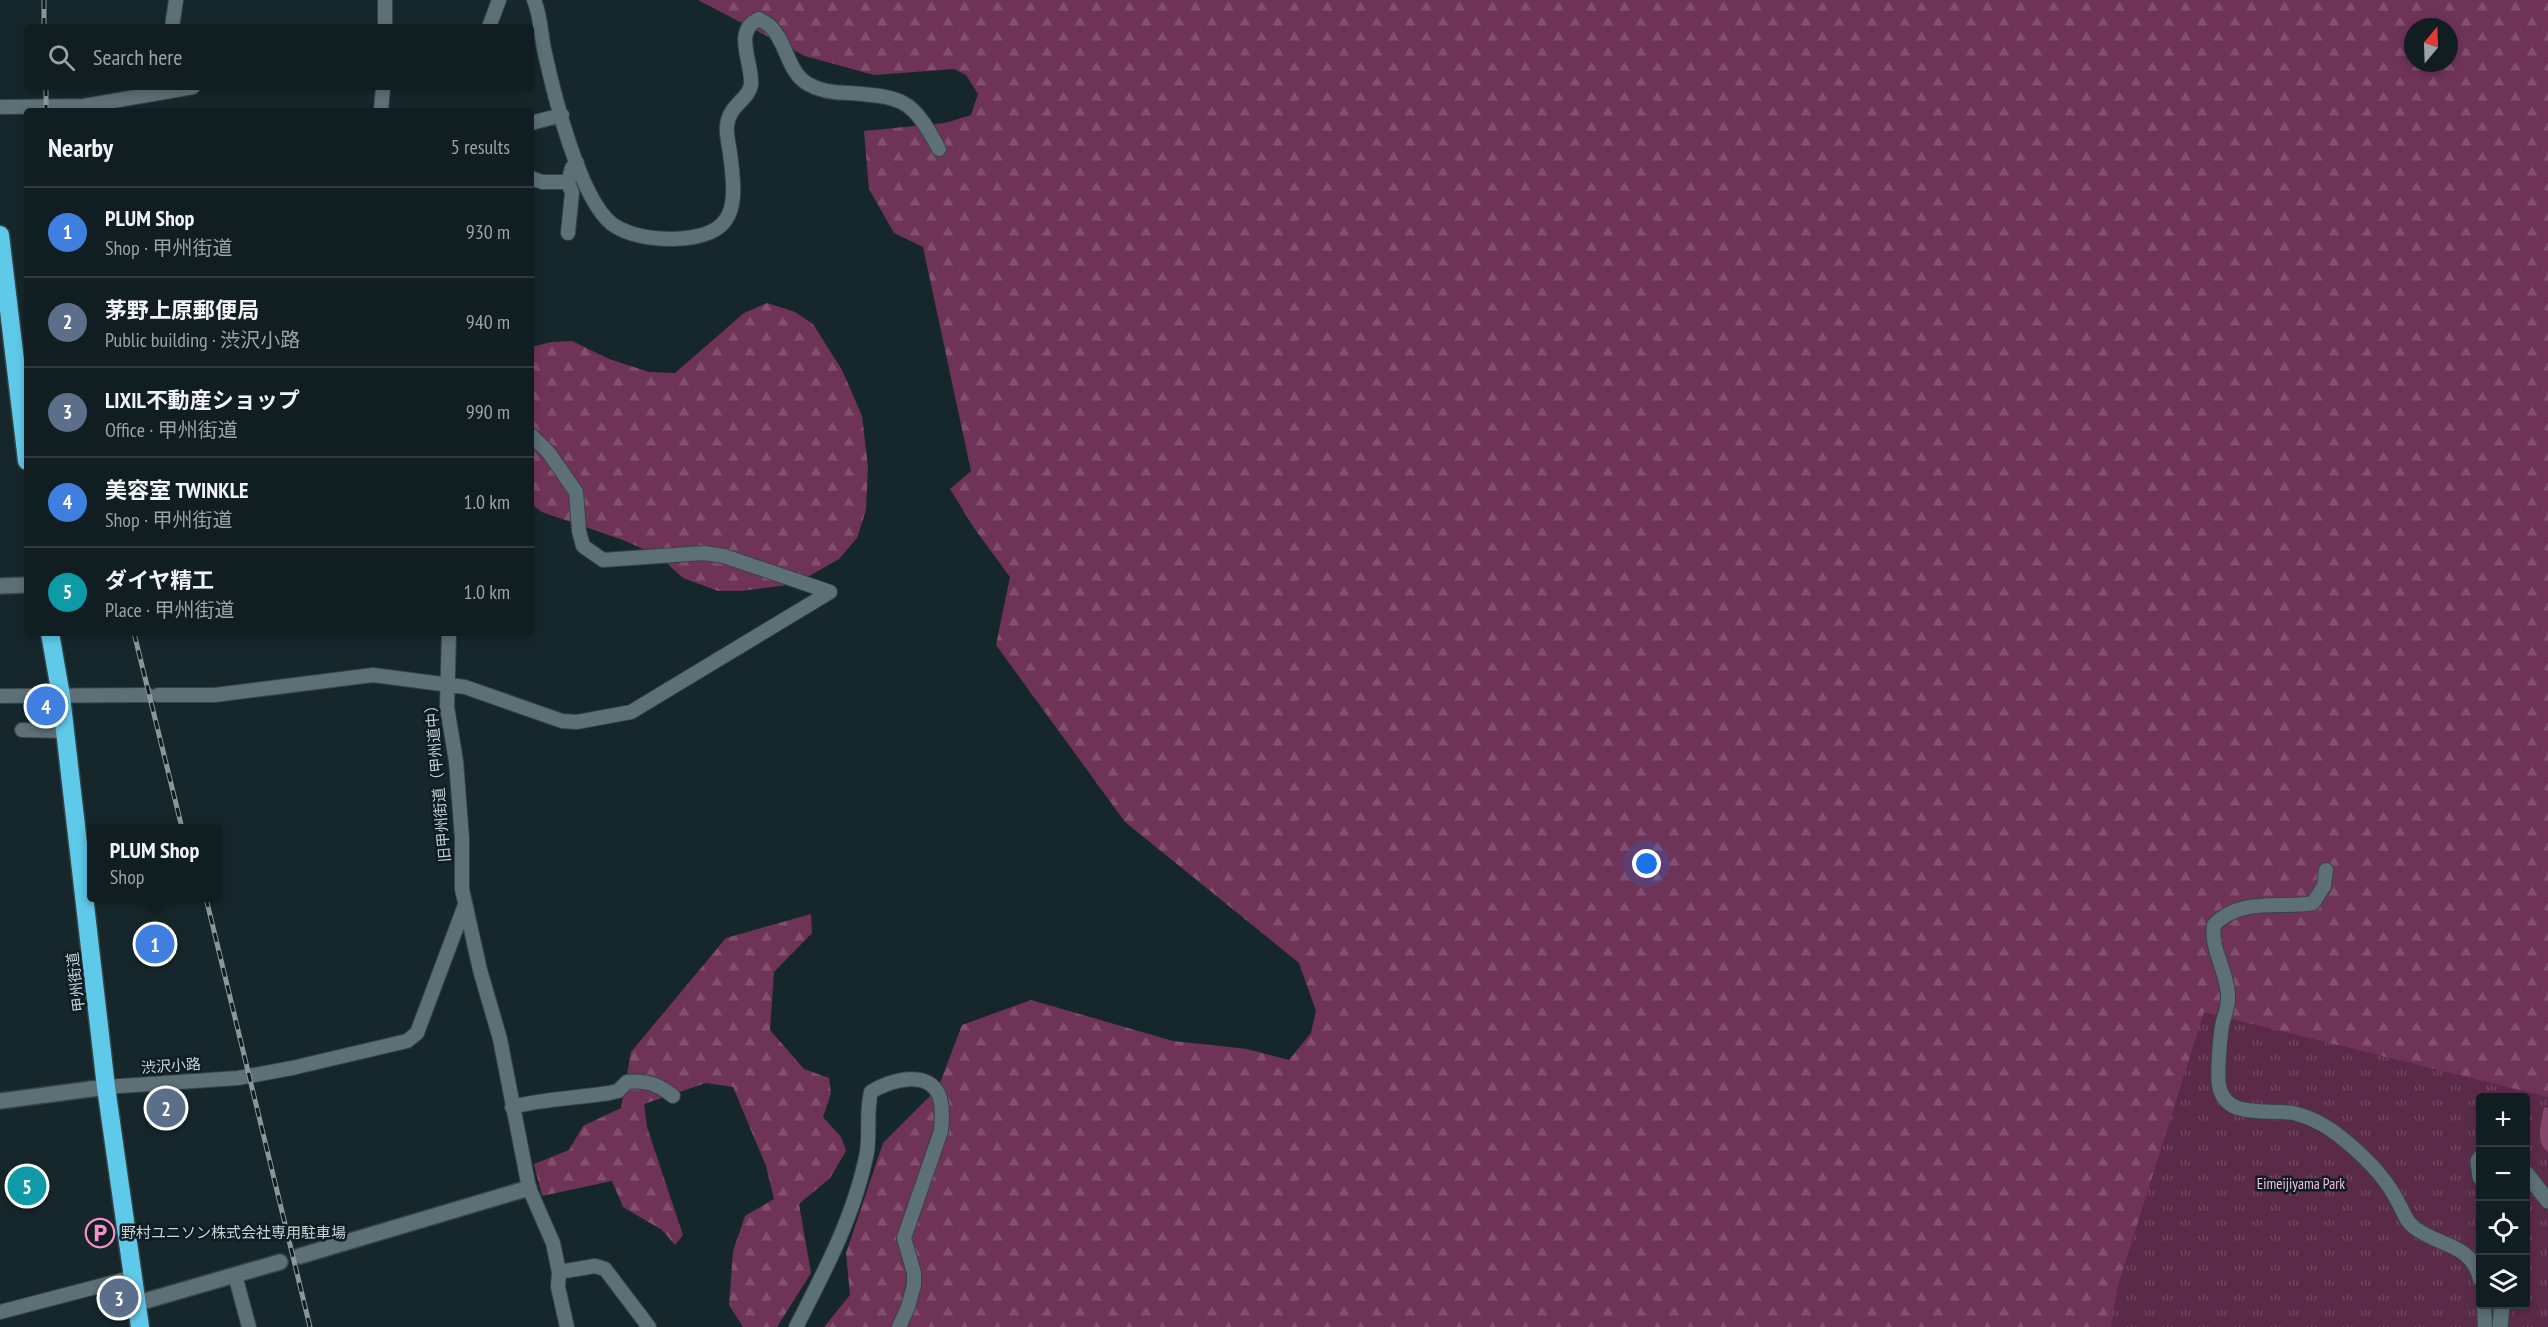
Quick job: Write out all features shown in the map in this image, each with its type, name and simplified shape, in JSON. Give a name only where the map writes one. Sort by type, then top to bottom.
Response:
[{"type":"highway","points":[[0,235],[24,436]]},
{"type":"highway","name":"甲州街道","points":[[50,636],[60,696],[106,1087],[140,1327]]},
{"type":"street","points":[[172,24],[176,0]]},
{"type":"street","points":[[385,0],[386,24]]},
{"type":"street","points":[[490,24],[499,0]]},
{"type":"street","points":[[534,0],[561,115],[588,191],[602,214],[612,224],[625,231],[664,239],[688,238],[714,230],[725,223],[734,203],[735,186],[727,127],[732,108],[747,95],[751,84],[744,35],[751,22],[759,19],[771,26],[794,68],[807,83],[834,93],[887,96],[906,102],[926,124],[939,149]]},
{"type":"street","points":[[0,107],[116,106],[167,90]]},
{"type":"street","points":[[381,108],[383,90]]},
{"type":"street","points":[[534,122],[561,115]]},
{"type":"street","points":[[568,233],[572,193],[568,182],[572,168],[577,163]]},
{"type":"street","points":[[534,179],[542,182],[568,182]]},
{"type":"street","points":[[0,696],[215,695],[373,675],[448,683],[562,721],[577,722],[631,712],[830,592],[704,553],[603,561],[583,546],[579,531],[576,492],[549,453],[534,438]]},
{"type":"street","points":[[0,586],[24,585]]},
{"type":"street","name":"旧甲州街道（甲州道中）","points":[[253,1074],[292,1068],[407,1041],[417,1034],[465,905],[462,889],[462,838],[456,761],[447,707],[449,636]]},
{"type":"street","points":[[22,730],[64,731]]},
{"type":"street","points":[[2326,870],[2324,886],[2313,903],[2272,903],[2235,910],[2214,925],[2212,935],[2228,984],[2228,1011],[2222,1024],[2219,1086],[2226,1102],[2241,1110],[2296,1114],[2326,1126],[2374,1168],[2398,1202],[2403,1216],[2415,1229],[2465,1253],[2476,1267]]},
{"type":"street","points":[[465,905],[500,1039],[529,1188],[553,1243],[559,1272],[558,1287],[567,1327]]},
{"type":"street","name":"渋沢小路","points":[[106,1087],[238,1078],[253,1074]]},
{"type":"street","points":[[796,1327],[827,1267],[856,1197],[867,1149],[868,1106],[871,1092],[882,1084],[914,1078],[934,1088],[940,1097],[942,1114],[940,1131],[904,1238],[914,1273],[914,1285],[899,1327]]},
{"type":"street","points":[[512,1107],[540,1100],[552,1102],[609,1093],[618,1091],[627,1082],[643,1081],[661,1087],[673,1096]]},
{"type":"street","points":[[0,1101],[106,1087]]},
{"type":"street","points":[[2530,1178],[2548,1201]]},
{"type":"street","points":[[300,1256],[529,1188]]},
{"type":"street","points":[[138,1303],[280,1262]]},
{"type":"street","points":[[559,1272],[595,1266],[605,1269],[649,1327]]},
{"type":"street","points":[[235,1275],[249,1327]]},
{"type":"street","points":[[0,1312],[134,1277]]},
{"type":"street","points":[[2484,1309],[2485,1327]]},
{"type":"street","points":[[2500,1327],[2502,1309]]},
{"type":"green space","points":[[698,0],[2548,0],[2548,1327],[824,1327],[850,1295],[846,1253],[883,1143],[938,1088],[962,1025],[1031,1000],[1173,1041],[1247,1049],[1289,1060],[1311,1033],[1316,1011],[1299,963],[1125,822],[996,645],[1010,577],[974,528],[950,489],[971,471],[923,247],[894,233],[869,189],[864,131],[945,123],[971,115],[978,94],[966,75],[954,69],[874,75],[805,56]]},
{"type":"green space","points":[[767,303],[795,312],[813,324],[842,370],[862,416],[868,467],[866,510],[857,538],[839,559],[795,584],[742,591],[718,591],[683,578],[659,556],[623,540],[542,512],[534,506],[534,346],[572,341],[609,359],[649,372],[675,373],[744,313]]},
{"type":"green space","points":[[811,914],[812,933],[774,972],[770,1030],[804,1069],[829,1078],[831,1093],[823,1117],[841,1137],[846,1151],[830,1178],[799,1204],[811,1273],[777,1327],[743,1327],[729,1305],[733,1251],[745,1216],[774,1199],[766,1166],[733,1087],[706,1083],[644,1104],[647,1127],[683,1235],[675,1245],[662,1230],[623,1207],[612,1181],[542,1196],[534,1164],[569,1150],[583,1126],[621,1108],[631,1052],[726,938]]},
{"type":"green space","name":"Eimeijiyama Park","points":[[2204,1012],[2548,1097],[2548,1327],[2111,1327],[2117,1289]]},
{"type":"shaded area","points":[[2544,1107],[2548,1108],[2548,1152],[2540,1137]]},
{"type":"railway","points":[[44,0],[44,24]]},
{"type":"railway","points":[[46,90],[46,108]]},
{"type":"railway","points":[[135,636],[181,824]]},
{"type":"railway","points":[[207,902],[310,1327]]},
{"type":"place","name":"美容室 TWINKLE","points":[[46,706]]},
{"type":"place","name":"PLUM Shop","points":[[155,944]]},
{"type":"place","name":"茅野上原郵便局","points":[[166,1108]]},
{"type":"place","name":"ダイヤ精工","points":[[27,1186]]},
{"type":"place","name":"野村ユニソン株式会社専用駐車場","points":[[100,1233]]},
{"type":"place","name":"LIXIL不動産ショップ","points":[[119,1298]]}]
